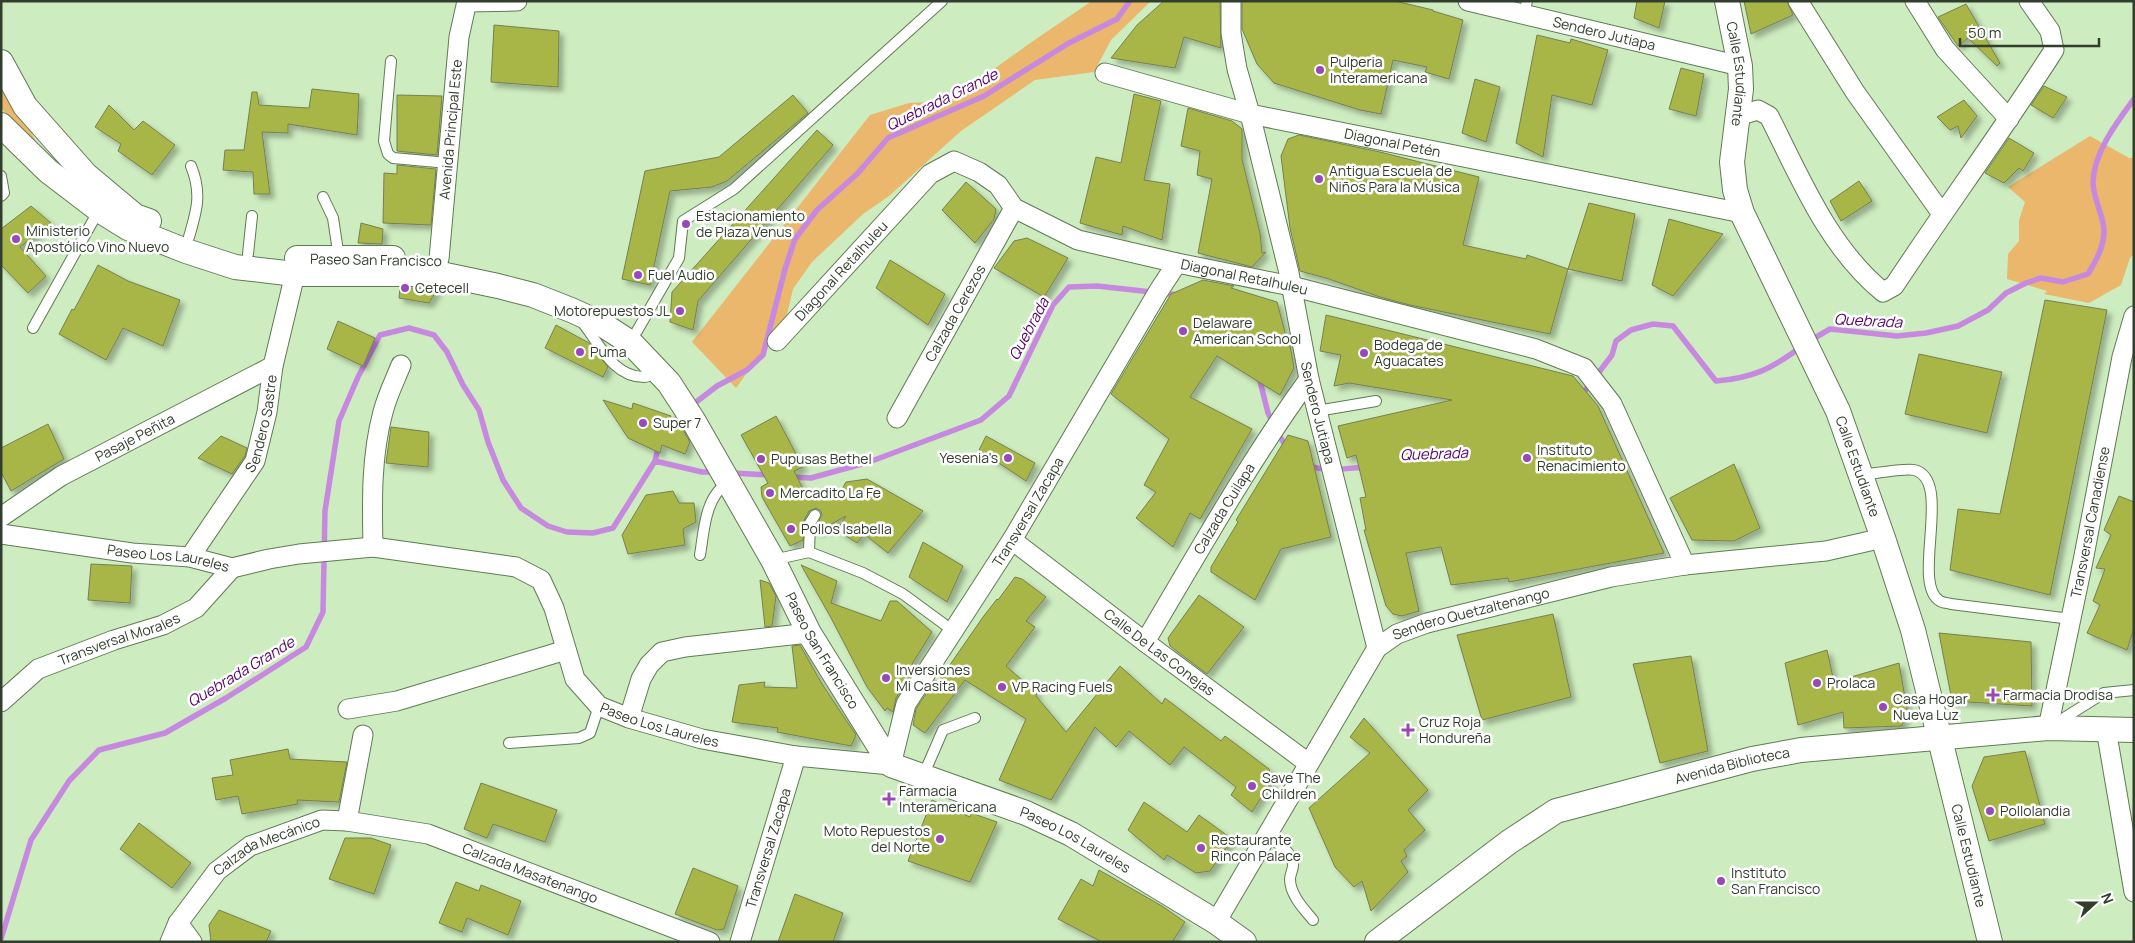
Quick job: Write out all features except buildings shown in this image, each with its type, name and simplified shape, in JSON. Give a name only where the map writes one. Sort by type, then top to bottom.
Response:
[{"type":"street","points":[[467,2],[517,1]]},
{"type":"street","name":"Sendero Jutiapa","points":[[1230,1],[1231,32],[1237,69],[1250,114],[1291,286],[1309,379],[1377,648]]},
{"type":"street","name":"Sendero Jutiapa","points":[[1468,1],[1525,8],[1740,66]]},
{"type":"street","name":"Calle Estudiante","points":[[1728,1],[1740,66],[1741,89],[1732,162],[1735,190],[1742,213],[1838,411],[1883,538],[1914,630],[1990,942]]},
{"type":"street","points":[[1798,1],[1855,92],[1942,214]]},
{"type":"street","points":[[1915,1],[1945,49],[2009,120]]},
{"type":"street","points":[[1738,116],[1758,110],[1769,116],[1819,214],[1854,266],[1883,292],[1894,286],[1942,214],[2009,120],[2054,50],[2050,31],[2030,1]]},
{"type":"street","name":"Avenida Principal Este","points":[[439,259],[459,37],[467,2]]},
{"type":"street","name":"Paseo San Francisco","points":[[1,62],[25,106],[86,175],[135,216],[189,237],[248,254],[296,258],[339,265],[441,274],[498,286],[532,295],[572,310],[600,323],[631,343],[669,377],[709,422],[731,480],[809,633],[891,765]]},
{"type":"street","name":"Diagonal Petén","points":[[1105,73],[1250,114],[1742,213]]},
{"type":"street","name":"Paseo San Francisco","points":[[1,125],[48,171],[99,210],[128,228],[235,267],[295,274],[339,265],[439,259],[534,281],[601,311],[637,331],[669,377]]},
{"type":"street","name":"Diagonal Retalhuleu","points":[[777,341],[930,174],[954,161],[979,172],[998,185],[1014,208],[1078,240],[1177,263],[1291,286],[1536,349],[1584,368],[1612,404],[1685,566]]},
{"type":"street","name":"Calzada Cerezos","points":[[897,418],[1014,208]]},
{"type":"street","name":"Transversal Zacapa","points":[[891,765],[906,704],[952,630],[1012,540],[1153,300],[1177,263]]},
{"type":"street","name":"Sendero Sastre","points":[[190,557],[255,461],[267,412],[273,366],[295,274]]},
{"type":"street","name":"Transversal Canadiense","points":[[2048,728],[2122,357],[2134,318]]},
{"type":"street","points":[[373,547],[372,503],[375,455],[383,411],[401,365]]},
{"type":"street","name":"Pasaje Peñita","points":[[1,517],[61,476],[273,366]]},
{"type":"street","name":"Calzada Cuilapa","points":[[1145,642],[1241,479],[1279,420],[1309,379]]},
{"type":"street","name":"Paseo Los Laureles","points":[[1,534],[132,553],[190,557],[232,568],[299,554],[373,547],[516,567],[541,580],[554,608],[575,679],[599,706],[629,718],[702,739],[796,756],[891,765],[1026,813],[1071,834],[1216,922],[1244,942]]},
{"type":"street","name":"Sendero Quetzaltenango","points":[[1216,922],[1377,648],[1397,634],[1427,623],[1611,577],[1685,566],[1826,551],[1883,538]]},
{"type":"street","name":"Calle De Las Conejas","points":[[1012,540],[1308,763]]},
{"type":"street","name":"Transversal Morales","points":[[1,702],[38,669],[114,640],[163,625],[196,608],[232,568]]},
{"type":"street","points":[[629,718],[641,679],[649,665],[662,652],[685,647],[809,633]]},
{"type":"street","points":[[348,709],[397,701],[566,650]]},
{"type":"street","name":"Avenida Biblioteca","points":[[1376,942],[1509,842],[1556,810],[1752,760],[1801,750],[2048,728],[2134,730]]},
{"type":"street","points":[[2106,729],[2134,892]]},
{"type":"street","points":[[347,821],[363,735]]},
{"type":"street","name":"Transversal Zacapa","points":[[740,942],[796,756]]},
{"type":"street","name":"Calzada Mecánico","points":[[170,942],[178,923],[217,871],[250,846],[322,820],[347,821]]},
{"type":"street","name":"Calzada Masatenango","points":[[347,821],[428,834],[710,942]]},
{"type":"street","points":[[178,923],[192,942]]},
{"type":"lane","points":[[637,331],[679,258],[683,221],[734,189],[942,1]]},
{"type":"lane","points":[[392,61],[384,141],[388,154],[393,158],[448,163]]},
{"type":"lane","points":[[189,237],[199,200],[198,182],[191,166]]},
{"type":"lane","points":[[1,176],[4,193],[1,196]]},
{"type":"lane","points":[[323,197],[333,218],[339,265]]},
{"type":"lane","points":[[33,328],[99,210]]},
{"type":"lane","points":[[248,254],[252,216]]},
{"type":"lane","points":[[1317,411],[1376,401]]},
{"type":"lane","points":[[1860,475],[1914,470],[1924,476],[1933,496],[1928,569],[1933,592],[1939,601],[2071,619]]},
{"type":"lane","points":[[700,554],[708,508],[719,488],[731,480]]},
{"type":"lane","points":[[809,552],[810,523],[815,515]]},
{"type":"lane","points":[[773,560],[809,552],[863,573],[903,594],[952,630]]},
{"type":"lane","points":[[2048,728],[2104,693],[2134,690]]},
{"type":"lane","points":[[509,743],[579,738],[590,732],[599,706]]},
{"type":"lane","points":[[923,776],[943,730],[974,718]]},
{"type":"lane","points":[[1266,835],[1277,842],[1290,856],[1294,864],[1290,878],[1295,896],[1313,920]]},
{"type":"shaded area","points":[[1092,1],[1151,1],[1111,40],[1094,72],[1035,80],[961,131],[889,196],[863,214],[812,262],[793,289],[786,319],[736,388],[692,342],[870,115],[909,103],[949,101]]},
{"type":"shaded area","points":[[1,87],[30,130],[39,148],[1,108]]},
{"type":"shaded area","points":[[2090,136],[2129,158],[2134,158],[2134,254],[2130,258],[2121,285],[2089,303],[2044,294],[2047,291],[2007,279],[2008,254],[2019,241],[2019,220],[2025,202],[2008,187]]},
{"type":"waterway","name":"Quebrada Grande","points":[[691,406],[717,386],[747,370],[763,355],[785,269],[795,239],[817,210],[858,173],[888,138],[984,96],[1069,43],[1117,19],[1130,1]]},
{"type":"waterway","name":"Quebrada","points":[[1811,340],[1830,329],[1897,336],[1926,333],[1958,326],[1988,310],[2006,293],[2026,283],[2041,278],[2063,282],[2088,274],[2098,256],[2104,237],[2103,223],[2093,187],[2094,171],[2097,160],[2108,138],[2134,99]]},
{"type":"waterway","name":"Quebrada","points":[[789,477],[811,478],[869,462],[981,420],[1009,396],[1053,305],[1069,287],[1097,286],[1179,295]]},
{"type":"waterway","name":"Quebrada","points":[[1581,396],[1612,355],[1616,341],[1631,330],[1653,324],[1673,326],[1716,381],[1751,375],[1771,367],[1801,347]]},
{"type":"waterway","name":"Quebrada Grande","points":[[1,939],[31,840],[69,781],[99,750],[165,733],[226,698],[306,647],[323,612],[325,511],[339,421],[358,377],[380,335],[409,328],[434,335],[447,352],[463,385],[479,410],[488,442],[503,480],[521,508],[548,526],[567,532],[593,533],[613,528],[655,461],[659,444]]},
{"type":"waterway","name":"Quebrada","points":[[1259,377],[1268,413],[1273,423]]},
{"type":"waterway","name":"Quebrada Grande","points":[[668,428],[682,413]]},
{"type":"waterway","name":"Quebrada","points":[[1277,431],[1287,449]]},
{"type":"waterway","name":"Quebrada","points":[[655,461],[702,472],[715,472]]},
{"type":"waterway","name":"Quebrada","points":[[1308,465],[1322,469],[1366,467]]},
{"type":"waterway","name":"Quebrada","points":[[732,473],[770,475]]},
{"type":"place","name":"Pulperia Interamericana","points":[[1320,70]]},
{"type":"place","name":"Antigua Escuela de Niños Para la Música","points":[[1319,179]]},
{"type":"place","name":"Estacionamiento de Plaza Venus","points":[[686,224]]},
{"type":"place","name":"Ministerio Apostólico Vino Nuevo","points":[[16,239]]},
{"type":"place","name":"Fuel Audio","points":[[638,275]]},
{"type":"place","name":"Cetecell","points":[[405,288]]},
{"type":"place","name":"Motorepuestos JL","points":[[680,311]]},
{"type":"place","name":"Delaware American School","points":[[1183,331]]},
{"type":"place","name":"Puma","points":[[580,352]]},
{"type":"place","name":"Bodega de Aguacates","points":[[1364,353]]},
{"type":"place","name":"Super 7","points":[[643,423]]},
{"type":"place","name":"Yesenia's","points":[[1008,458]]},
{"type":"place","name":"Instituto Renacimiento","points":[[1527,458]]},
{"type":"place","name":"Pupusas Bethel","points":[[761,459]]},
{"type":"place","name":"Mercadito La Fe","points":[[770,493]]},
{"type":"place","name":"Pollos Isabella","points":[[791,529]]},
{"type":"place","name":"Inversiones Mi Casita","points":[[886,678]]},
{"type":"place","name":"Prolaca","points":[[1817,683]]},
{"type":"place","name":"VP Racing Fuels","points":[[1002,687]]},
{"type":"place","name":"Farmacia Drodisa","points":[[1993,695]]},
{"type":"place","name":"Casa Hogar Nueva Luz","points":[[1883,707]]},
{"type":"place","name":"Cruz Roja Hondureña","points":[[1408,730]]},
{"type":"place","name":"Save The Children","points":[[1252,786]]},
{"type":"place","name":"Farmacia Interamericana","points":[[889,799]]},
{"type":"place","name":"Pollolandia","points":[[1990,811]]},
{"type":"place","name":"Moto Repuestos del Norte","points":[[940,839]]},
{"type":"place","name":"Restaurante Rincon Palace","points":[[1201,848]]},
{"type":"place","name":"Instituto San Francisco","points":[[1721,881]]}]
